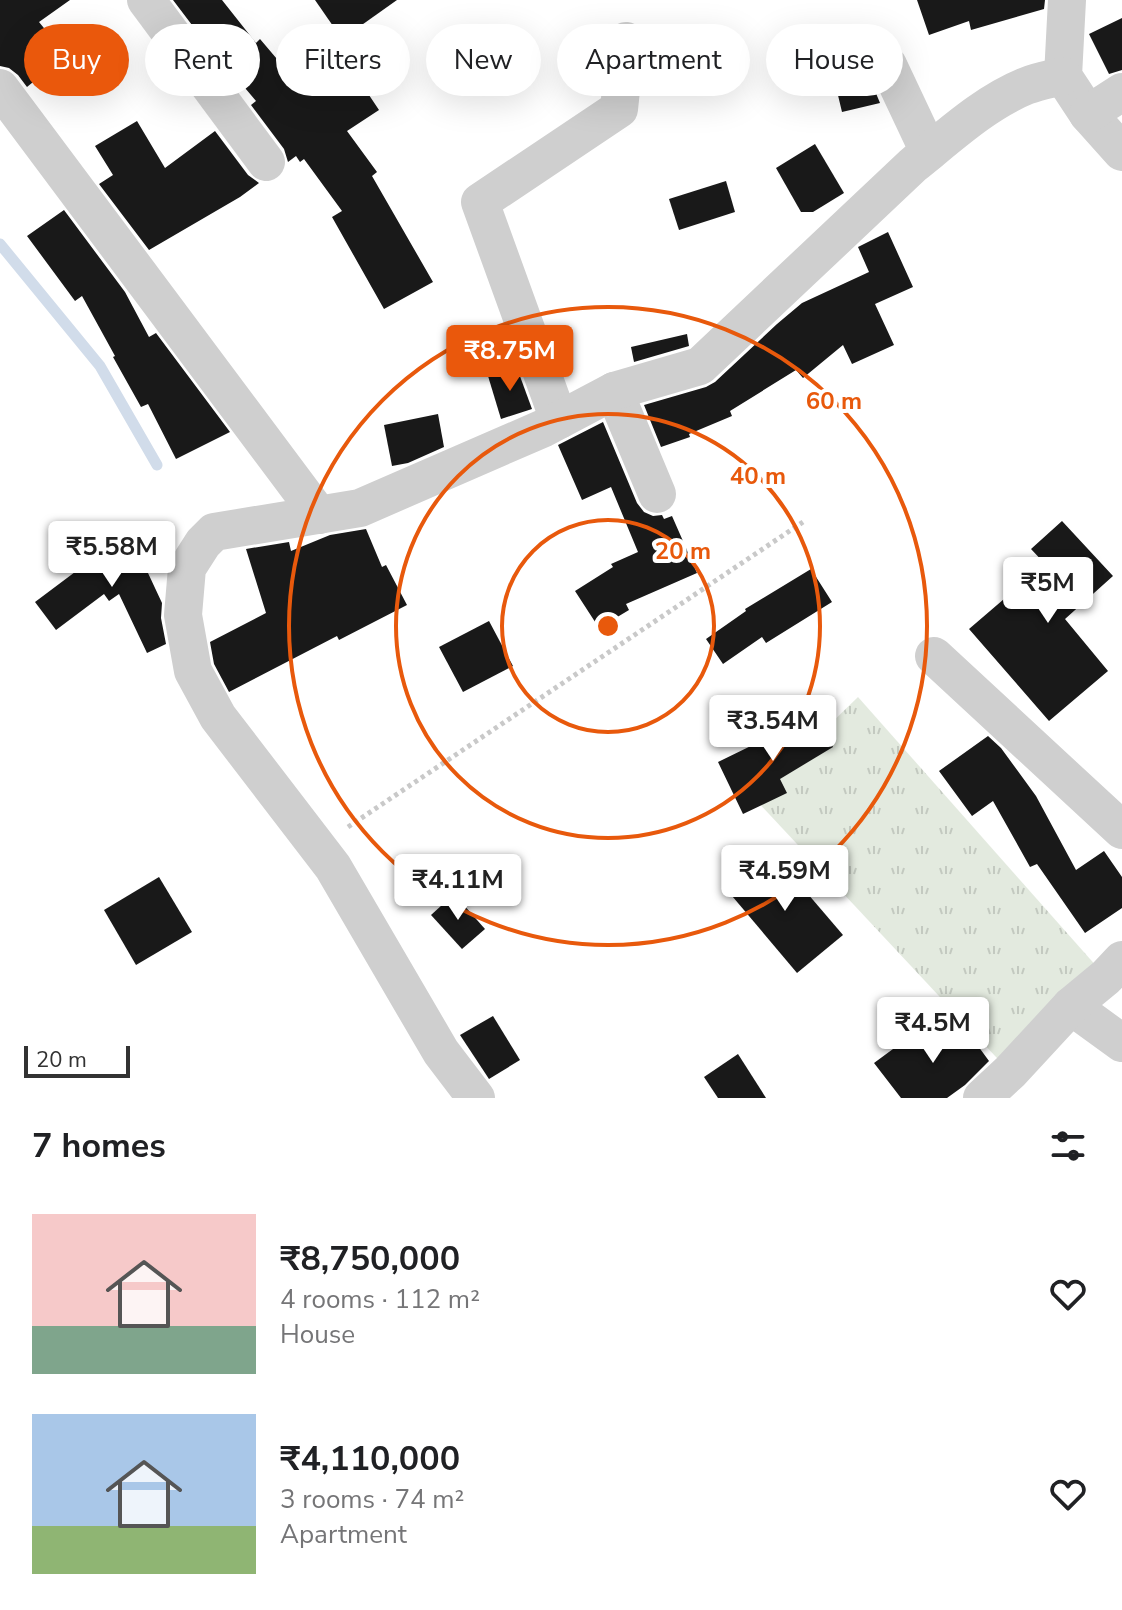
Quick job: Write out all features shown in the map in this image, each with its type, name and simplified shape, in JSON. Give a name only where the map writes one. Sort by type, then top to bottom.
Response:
[{"type":"street","points":[[146,0],[266,162]]},
{"type":"street","points":[[1067,0],[1063,76],[1088,114],[1122,152]]},
{"type":"street","points":[[476,1098],[441,1052],[333,867],[218,717],[193,671],[183,615],[187,568],[214,532],[360,508],[559,420],[614,391],[700,366],[929,152],[986,108],[1026,86],[1063,76]]},
{"type":"street","points":[[0,88],[319,515]]},
{"type":"street","points":[[1088,114],[1122,92]]},
{"type":"street","points":[[559,420],[480,202],[619,109],[620,96]]},
{"type":"street","points":[[903,96],[929,152]]},
{"type":"street","points":[[614,391],[657,494]]},
{"type":"street","points":[[934,656],[1122,830]]},
{"type":"street","points":[[982,1098],[1071,1006],[1122,960]]},
{"type":"street","points":[[1071,1006],[1122,1043]]},
{"type":"path","points":[[317,847],[803,522]]},
{"type":"green space","points":[[858,697],[1106,977],[1010,1072],[754,798]]},
{"type":"building","points":[[0,0],[70,0],[39,22],[41,24],[24,24],[24,83],[9,68],[0,66]]},
{"type":"building","points":[[173,0],[222,0],[241,24],[191,24]]},
{"type":"building","points":[[315,0],[397,0],[363,24],[332,24]]},
{"type":"building","points":[[917,0],[1045,0],[1044,9],[971,30],[969,21],[929,35]]},
{"type":"building","points":[[1122,18],[1122,70],[1109,74],[1089,34]]},
{"type":"building","points":[[260,39],[276,58],[276,96],[370,96],[379,110],[347,131],[377,172],[372,176],[433,282],[384,309],[332,217],[342,211],[304,159],[300,162],[296,156],[288,162],[284,149],[251,105],[256,101],[252,96],[260,96]]},
{"type":"building","points":[[838,96],[877,96],[880,103],[842,112]]},
{"type":"building","points":[[137,121],[165,168],[215,131],[248,175],[259,183],[149,250],[99,184],[113,175],[95,146]]},
{"type":"building","points":[[815,144],[844,193],[813,212],[801,212],[776,168]]},
{"type":"building","points":[[726,181],[735,212],[679,230],[669,199]]},
{"type":"building","points":[[64,210],[125,292],[149,337],[156,333],[230,432],[176,459],[148,404],[141,407],[82,296],[75,301],[27,236]]},
{"type":"building","points":[[888,232],[913,287],[875,304],[894,345],[852,364],[843,345],[803,378],[796,370],[730,411],[732,416],[689,434],[690,437],[661,447],[644,405],[715,382],[802,303],[869,272],[858,247]]},
{"type":"building","points":[[687,334],[689,346],[634,362],[631,347]]},
{"type":"building","points":[[517,368],[532,409],[501,419],[488,376]]},
{"type":"building","points":[[438,414],[444,447],[408,463],[392,466],[384,425]]},
{"type":"building","points":[[603,422],[637,503],[644,512],[653,516],[662,515],[664,519],[672,516],[697,573],[626,604],[629,610],[599,628],[575,591],[613,567],[611,564],[638,552],[611,487],[582,500],[558,445]]},
{"type":"building","points":[[1062,521],[1113,576],[1065,619],[1108,671],[1049,721],[969,629],[1045,564],[1031,549]]},
{"type":"building","points":[[129,528],[157,566],[148,573],[162,603],[161,618],[166,644],[147,653],[119,594],[109,601],[104,594],[56,630],[35,602]]},
{"type":"building","points":[[366,529],[382,567],[386,565],[407,605],[339,640],[337,636],[229,692],[214,664],[210,642],[266,613],[246,549],[289,542],[291,551],[330,535]]},
{"type":"building","points":[[811,569],[832,602],[766,643],[762,637],[723,664],[706,639],[745,609]]},
{"type":"building","points":[[489,621],[513,666],[463,692],[439,647]]},
{"type":"building","points":[[813,714],[833,747],[780,779],[787,793],[743,814],[718,762],[761,741],[763,744]]},
{"type":"building","points":[[988,736],[1001,748],[1036,796],[1076,870],[1104,851],[1122,877],[1122,908],[1085,933],[1037,864],[1030,867],[993,801],[972,816],[939,771]]},
{"type":"building","points":[[772,852],[843,935],[797,973],[727,890]]},
{"type":"building","points":[[159,877],[192,932],[136,965],[104,910]]},
{"type":"building","points":[[454,894],[485,929],[462,949],[431,915]]},
{"type":"building","points":[[493,1016],[520,1060],[489,1079],[460,1035]]},
{"type":"building","points":[[959,1020],[989,1061],[947,1098],[901,1098],[874,1063],[912,1035],[922,1047]]},
{"type":"building","points":[[738,1054],[766,1098],[718,1098],[704,1077]]},
{"type":"waterway","points":[[0,244],[100,366],[157,465]]}]
